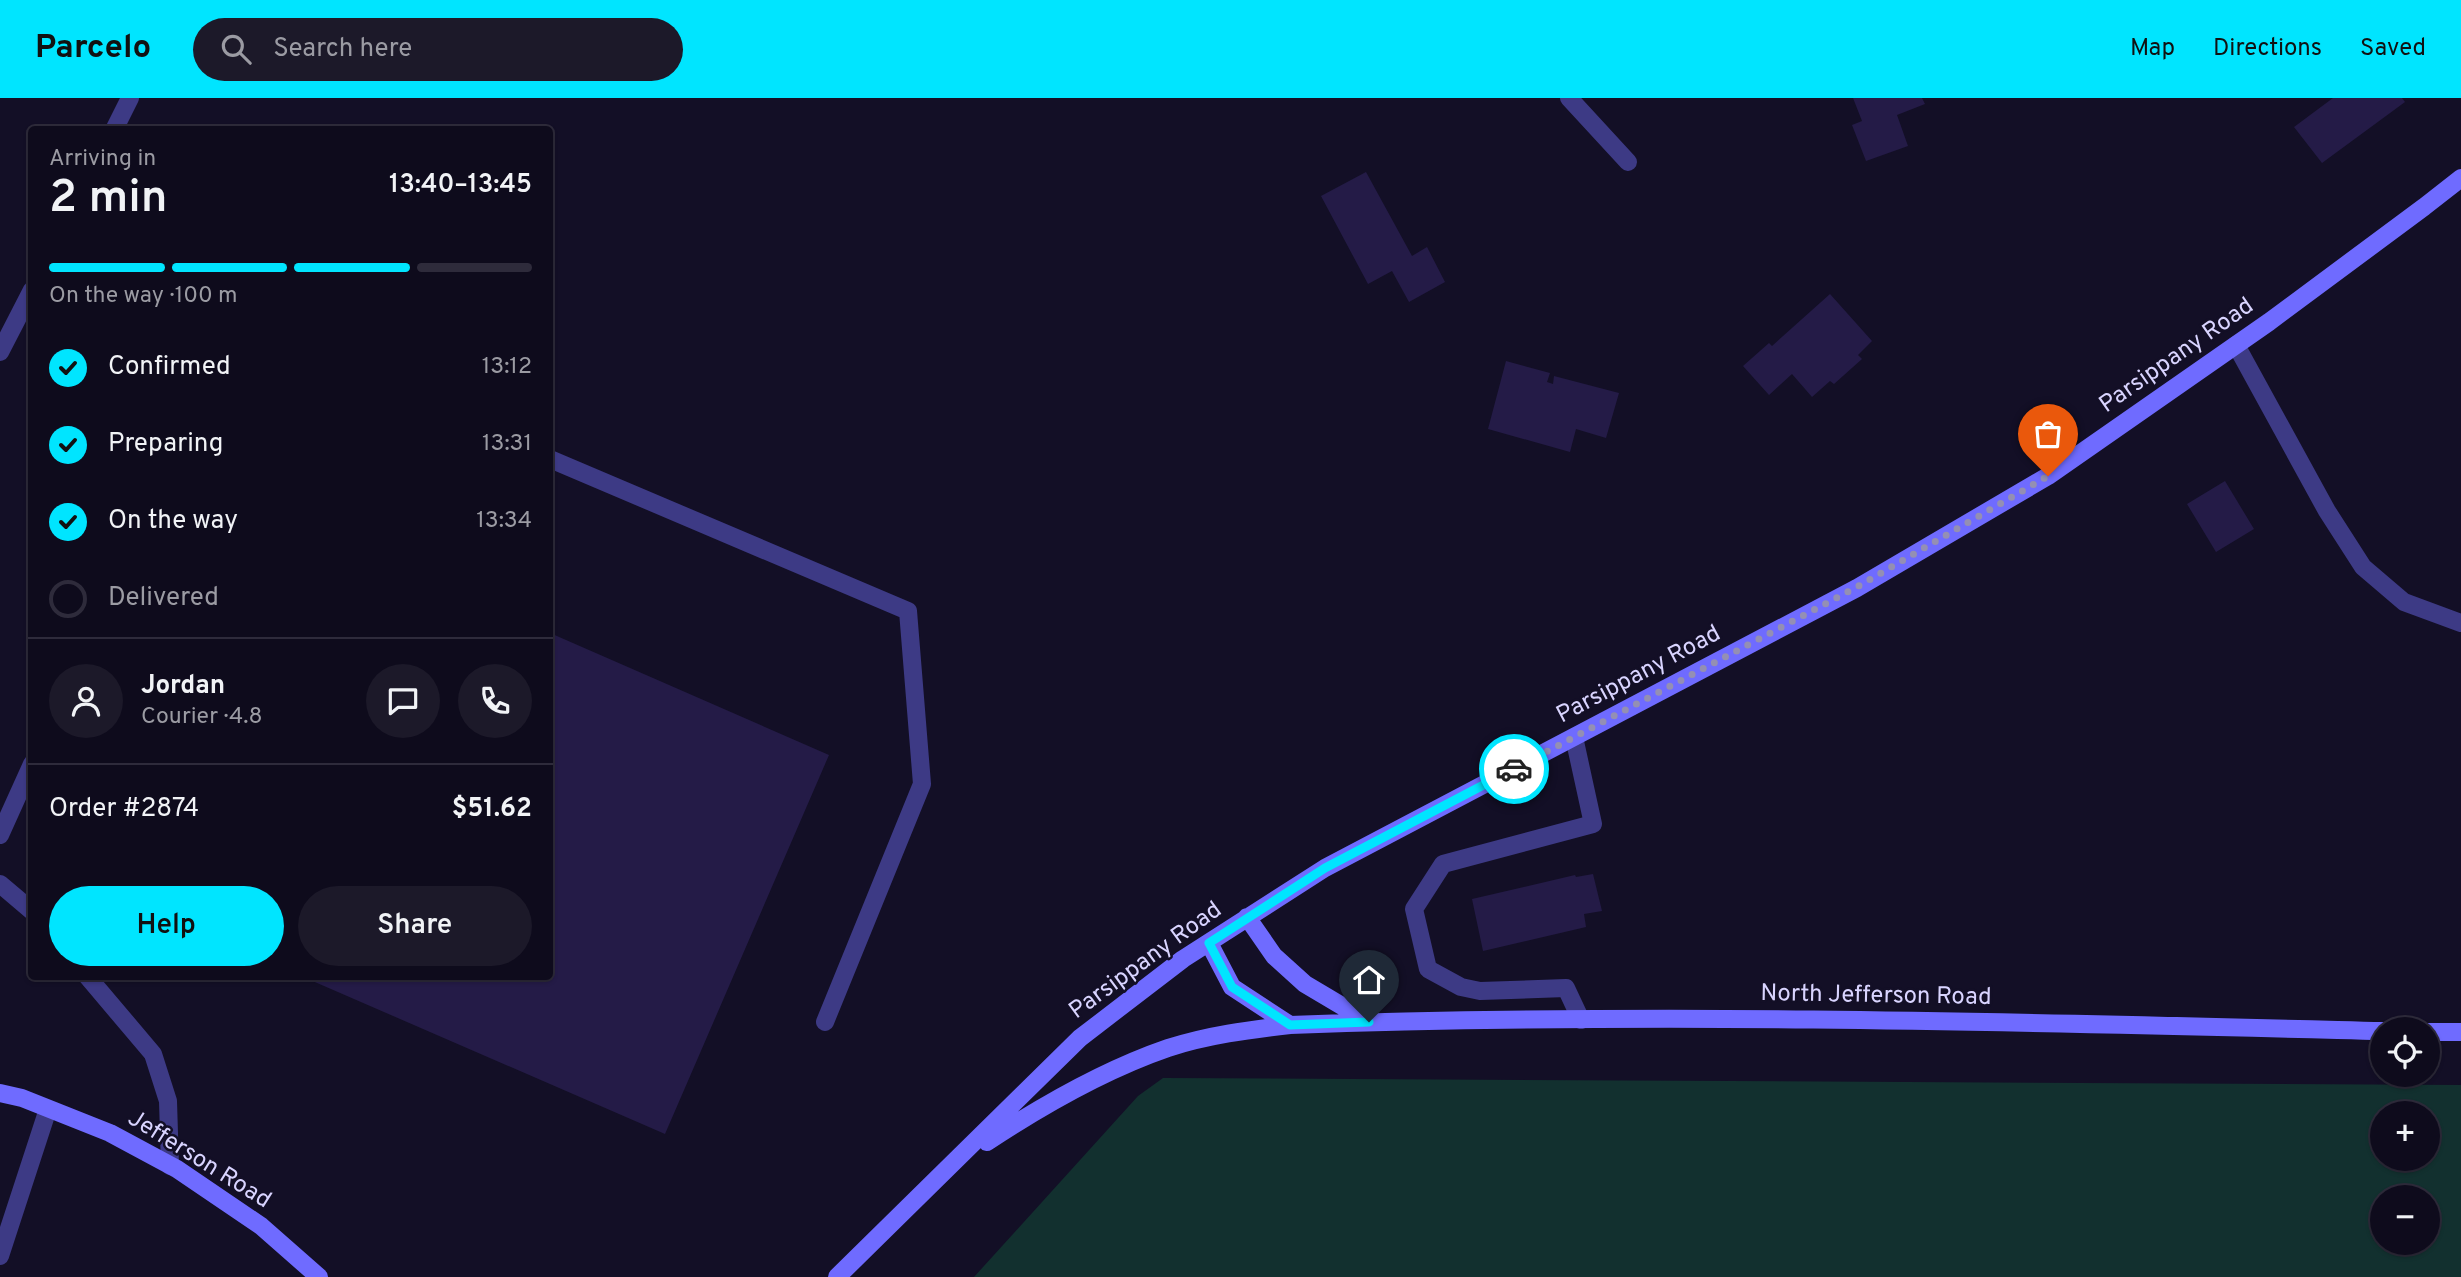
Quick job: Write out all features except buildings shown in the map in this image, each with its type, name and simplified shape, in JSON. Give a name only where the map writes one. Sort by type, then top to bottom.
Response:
[{"type":"main road","name":"Parsippany Road","points":[[837,1277],[1080,1038],[1183,959],[1325,868],[1857,587],[2048,476],[2236,345],[2461,178]]},
{"type":"main road","points":[[1247,917],[1275,956],[1305,984],[1369,1022]]},
{"type":"main road","points":[[1209,943],[1232,987],[1290,1025]]},
{"type":"main road","name":"North Jefferson Road","points":[[955,1162],[1038,1109],[1129,1063],[1170,1048],[1226,1033],[1290,1025],[1693,1018],[2043,1022],[2370,1031]]},
{"type":"main road","points":[[2440,1032],[2461,1032]]},
{"type":"main road","name":"Jefferson Road","points":[[0,1093],[110,1133],[170,1166],[261,1226],[319,1277]]},
{"type":"street","points":[[116,126],[130,98]]},
{"type":"street","points":[[1569,98],[1628,162]]},
{"type":"street","points":[[0,352],[5,324],[28,295]]},
{"type":"street","points":[[2236,345],[2327,511],[2363,567],[2404,602],[2461,623]]},
{"type":"street","points":[[553,460],[908,611],[922,784],[825,1022]]},
{"type":"street","points":[[1574,737],[1593,824],[1443,864],[1414,909],[1428,968],[1461,987],[1480,991],[1566,988],[1581,1020]]},
{"type":"street","points":[[0,835],[28,773]]},
{"type":"street","points":[[0,884],[28,908]]},
{"type":"street","points":[[90,980],[153,1054],[168,1101],[170,1166]]},
{"type":"street","points":[[0,1256],[48,1109]]},
{"type":"green space","points":[[1163,1078],[2370,1085],[2370,1087],[2461,1085],[2461,1277],[974,1277],[1138,1096]]},
{"type":"way so far","points":[[1514,769],[1857,587],[2048,476]]},
{"type":"route","points":[[1369,1022],[1290,1025],[1232,987],[1209,943],[1325,868],[1514,769]]}]
